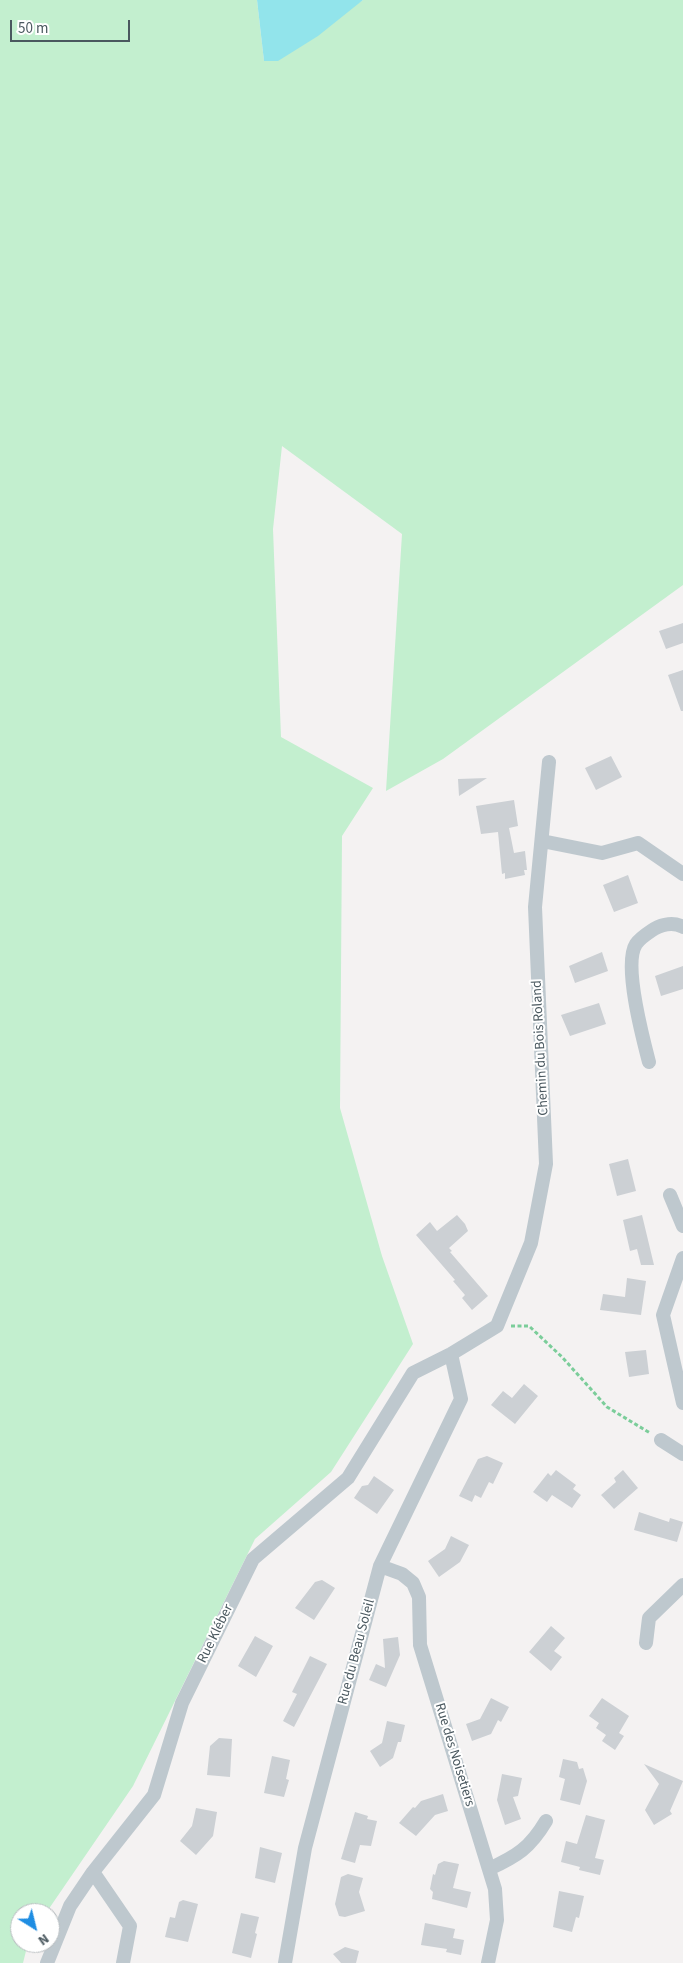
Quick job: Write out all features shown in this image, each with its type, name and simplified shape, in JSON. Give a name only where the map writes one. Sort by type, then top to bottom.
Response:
[{"type":"street","name":"Chemin du Bois Roland","points":[[497,1326],[531,1243],[546,1164],[535,907],[549,762]]},
{"type":"street","points":[[542,841],[602,853],[638,843],[683,874]]},
{"type":"street","points":[[649,1062],[637,1018],[633,986],[632,959],[635,945],[660,926],[677,924],[683,927]]},
{"type":"street","points":[[670,1195],[683,1226]]},
{"type":"street","points":[[683,1258],[663,1315],[683,1402]]},
{"type":"street","name":"Rue Kléber","points":[[47,1963],[70,1906],[154,1795],[182,1703],[253,1559],[348,1478],[413,1373],[451,1354],[497,1326]]},
{"type":"street","name":"Rue du Beau Soleil","points":[[285,1963],[305,1848],[380,1566],[461,1399],[451,1354]]},
{"type":"street","points":[[661,1440],[683,1454]]},
{"type":"street","name":"Rue des Noisetiers","points":[[380,1566],[402,1574],[413,1583],[419,1598],[420,1645],[495,1889],[497,1920],[488,1963]]},
{"type":"street","points":[[646,1643],[649,1618],[683,1586]]},
{"type":"street","points":[[489,1870],[515,1857],[536,1838],[546,1821]]},
{"type":"street","points":[[94,1872],[130,1926],[123,1963]]},
{"type":"path","points":[[497,1326],[529,1326],[562,1357],[608,1407],[661,1440]]},
{"type":"green space","points":[[0,0],[257,0],[264,61],[363,0],[683,0],[683,585],[443,759],[386,791],[402,534],[282,446],[273,529],[281,737],[373,788],[342,836],[340,1108],[382,1256],[413,1344],[331,1472],[255,1539],[133,1786],[53,1903],[10,1903],[10,1953],[26,1953],[23,1963],[0,1963]]},
{"type":"water","points":[[257,0],[363,0],[318,36],[278,61],[264,61]]},
{"type":"building","points":[[683,623],[683,643],[666,649],[659,631]]},
{"type":"building","points":[[683,670],[683,711],[681,711],[668,675]]},
{"type":"building","points":[[611,756],[622,777],[596,790],[585,768]]},
{"type":"building","points":[[487,778],[459,796],[458,779]]},
{"type":"building","points":[[514,800],[518,826],[509,828],[514,853],[525,851],[527,870],[524,870],[525,875],[505,879],[505,873],[502,874],[498,832],[481,834],[476,806]]},
{"type":"building","points":[[628,875],[638,903],[614,912],[603,885]]},
{"type":"building","points":[[602,952],[608,971],[575,983],[569,966]]},
{"type":"building","points":[[683,966],[683,989],[661,996],[655,976]]},
{"type":"building","points":[[599,1003],[606,1024],[570,1036],[561,1015]]},
{"type":"building","points":[[628,1159],[636,1191],[617,1196],[609,1164]]},
{"type":"building","points":[[457,1215],[468,1231],[449,1248],[452,1251],[450,1252],[488,1296],[472,1310],[462,1298],[465,1295],[453,1281],[455,1280],[416,1235],[430,1222],[437,1231]]},
{"type":"building","points":[[642,1215],[654,1265],[641,1265],[637,1249],[630,1251],[623,1220]]},
{"type":"building","points":[[627,1278],[646,1281],[641,1315],[600,1310],[603,1294],[625,1297]]},
{"type":"building","points":[[646,1350],[649,1374],[629,1377],[625,1352]]},
{"type":"building","points":[[524,1384],[538,1396],[515,1424],[491,1405],[503,1391],[512,1398]]},
{"type":"building","points":[[487,1456],[503,1463],[493,1484],[489,1482],[481,1498],[475,1495],[472,1502],[459,1496],[478,1459]]},
{"type":"building","points":[[556,1470],[576,1485],[573,1489],[581,1495],[572,1508],[552,1495],[547,1502],[533,1492],[548,1473],[551,1476]]},
{"type":"building","points":[[623,1470],[638,1488],[614,1509],[601,1495],[616,1482],[614,1478]]},
{"type":"building","points":[[374,1476],[394,1490],[377,1514],[354,1498],[362,1486],[368,1485]]},
{"type":"building","points":[[639,1512],[669,1522],[670,1518],[683,1522],[677,1542],[634,1530]]},
{"type":"building","points":[[451,1536],[469,1545],[460,1562],[439,1577],[428,1561],[445,1549]]},
{"type":"building","points":[[322,1580],[335,1588],[314,1620],[295,1608],[315,1582]]},
{"type":"building","points":[[551,1626],[565,1638],[554,1651],[562,1657],[551,1671],[529,1652]]},
{"type":"building","points":[[255,1636],[273,1646],[256,1677],[238,1666]]},
{"type":"building","points":[[398,1637],[400,1655],[386,1687],[369,1680],[376,1664],[385,1668],[383,1639]]},
{"type":"building","points":[[310,1656],[327,1664],[294,1727],[283,1721],[297,1694],[292,1692]]},
{"type":"building","points":[[491,1698],[509,1707],[501,1722],[498,1720],[491,1734],[472,1741],[466,1724],[480,1719]]},
{"type":"building","points":[[602,1698],[629,1716],[619,1733],[624,1736],[615,1750],[602,1741],[606,1735],[596,1728],[599,1723],[589,1716]]},
{"type":"building","points":[[387,1721],[405,1725],[401,1742],[398,1742],[393,1758],[380,1767],[370,1751],[382,1743]]},
{"type":"building","points":[[219,1738],[232,1739],[230,1777],[207,1775],[210,1746]]},
{"type":"building","points":[[272,1756],[290,1760],[286,1779],[289,1780],[284,1797],[264,1793]]},
{"type":"building","points":[[563,1759],[577,1762],[579,1769],[583,1768],[587,1781],[580,1805],[560,1800],[565,1779],[559,1777]]},
{"type":"building","points":[[644,1764],[683,1781],[670,1811],[672,1814],[654,1825],[645,1810],[659,1784]]},
{"type":"building","points":[[502,1774],[522,1778],[518,1796],[513,1797],[521,1819],[505,1825],[497,1800]]},
{"type":"building","points":[[443,1794],[448,1811],[435,1815],[416,1836],[399,1823],[421,1801]]},
{"type":"building","points":[[196,1808],[217,1812],[213,1836],[196,1855],[180,1841],[192,1826]]},
{"type":"building","points":[[355,1812],[368,1816],[367,1819],[377,1821],[371,1846],[360,1845],[355,1863],[341,1859]]},
{"type":"building","points":[[586,1815],[605,1820],[595,1858],[604,1860],[600,1875],[579,1870],[580,1867],[561,1862],[566,1841],[577,1844]]},
{"type":"building","points":[[260,1847],[282,1853],[275,1883],[255,1878]]},
{"type":"building","points":[[444,1861],[459,1864],[453,1888],[471,1892],[467,1908],[432,1899],[433,1892],[430,1889],[433,1874],[435,1875],[438,1864]]},
{"type":"building","points":[[348,1874],[363,1878],[359,1892],[365,1911],[345,1917],[339,1916],[335,1904],[341,1877]]},
{"type":"building","points":[[559,1891],[584,1896],[579,1918],[576,1917],[572,1932],[553,1927]]},
{"type":"building","points":[[183,1900],[198,1904],[188,1942],[165,1937],[170,1917],[175,1918],[179,1902]]},
{"type":"building","points":[[241,1913],[259,1917],[251,1958],[232,1953]]},
{"type":"building","points":[[425,1923],[455,1929],[453,1938],[464,1940],[461,1955],[446,1952],[447,1949],[421,1945]]},
{"type":"building","points":[[345,1947],[359,1951],[356,1963],[341,1963],[333,1954]]}]
